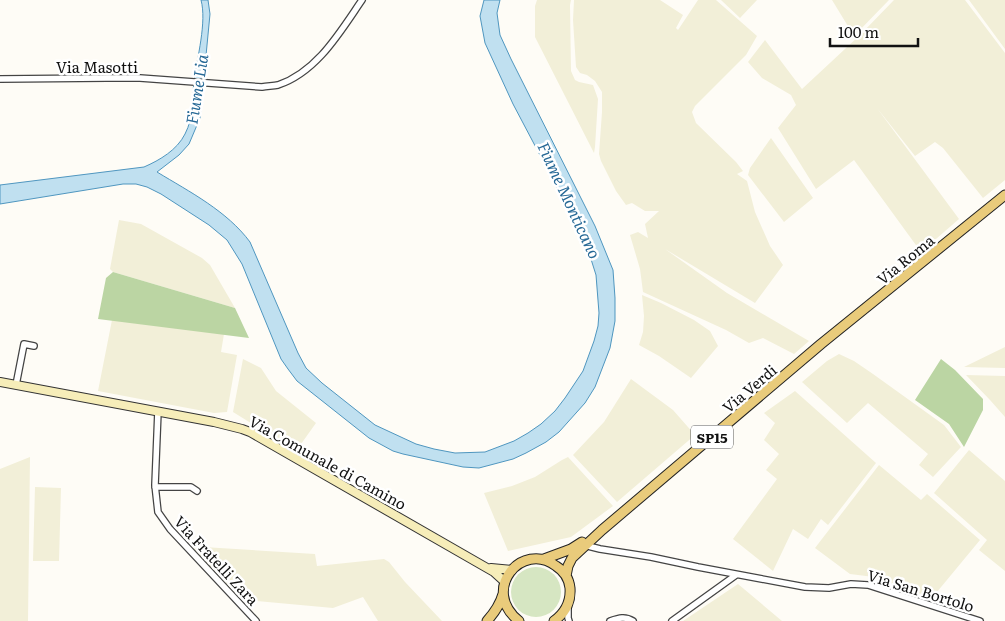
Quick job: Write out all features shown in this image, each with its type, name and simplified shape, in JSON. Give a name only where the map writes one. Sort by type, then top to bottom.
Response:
[{"type":"main road","name":"Via Roma","points":[[822,344],[1005,195]]},
{"type":"main road","name":"Via Verdi","points":[[602,530],[822,344]]},
{"type":"main road","name":"SP15","points":[[566,576],[572,558],[602,530]]},
{"type":"main road","name":"SP15","points":[[512,570],[526,560],[544,560],[570,549],[602,530]]},
{"type":"main road","points":[[544,560],[560,568],[570,585],[568,605],[563,614],[554,621]]},
{"type":"main road","points":[[487,621],[501,603],[505,582],[512,570]]},
{"type":"main road","points":[[503,594],[506,605],[512,615],[519,621]]},
{"type":"street","name":"Via Masotti","points":[[0,79],[116,78],[262,87],[277,85],[297,75],[311,65],[330,45],[362,0]]},
{"type":"street","points":[[16,385],[24,344],[34,346]]},
{"type":"street","name":"Via Comunale di Camino","points":[[0,382],[214,422],[250,432],[484,566],[505,582]]},
{"type":"street","name":"Via Fratelli Zara","points":[[158,411],[155,487],[158,512],[170,529],[256,621]]},
{"type":"street","points":[[155,487],[191,487],[197,491]]},
{"type":"street","name":"Via San Bortolo","points":[[584,545],[600,550],[805,587],[829,588],[851,584],[868,585],[980,621]]},
{"type":"street","name":"Via Comunale di Camino","points":[[484,566],[494,569],[512,570]]},
{"type":"street","points":[[672,621],[736,575]]},
{"type":"street","points":[[568,605],[569,621]]},
{"type":"street","points":[[610,621],[627,618],[633,621]]},
{"type":"shaded area","points":[[537,0],[571,0],[571,71],[575,80],[593,85],[598,99],[594,153],[535,37],[535,6]]},
{"type":"shaded area","points":[[574,0],[660,0],[683,15],[676,28],[678,30],[698,0],[716,0],[757,36],[746,55],[695,106],[692,112],[696,123],[743,171],[737,174],[747,181],[755,212],[770,246],[783,265],[755,303],[665,249],[727,293],[809,341],[794,354],[763,338],[749,343],[726,330],[643,292],[640,269],[630,235],[638,232],[648,238],[645,224],[659,211],[645,211],[632,203],[626,205],[616,191],[601,161],[599,154],[602,92],[595,81],[587,75],[580,73],[576,67],[573,20]]},
{"type":"shaded area","points":[[721,0],[757,0],[740,18]]},
{"type":"shaded area","points":[[832,0],[889,0],[854,36]]},
{"type":"shaded area","points":[[894,0],[965,0],[1005,53],[1005,180],[983,198],[943,148],[935,142],[915,156],[877,108],[959,219],[921,252],[854,160],[816,189],[778,128],[796,105],[791,95],[762,78],[748,62],[765,40],[802,89],[860,35]]},
{"type":"shaded area","points":[[969,0],[1005,0],[1005,49]]},
{"type":"shaded area","points":[[771,138],[813,198],[784,222],[748,175],[750,168]]},
{"type":"shaded area","points":[[119,220],[141,224],[202,258],[210,265],[235,308],[113,272],[110,269]]},
{"type":"shaded area","points":[[642,295],[694,320],[710,331],[718,346],[691,378],[639,345],[643,332],[644,316]]},
{"type":"shaded area","points":[[112,320],[224,334],[221,352],[237,355],[227,412],[214,413],[98,391]]},
{"type":"shaded area","points":[[1005,347],[1005,368],[964,367]]},
{"type":"shaded area","points":[[839,354],[854,361],[944,425],[961,447],[933,477],[919,465],[928,454],[868,403],[847,423],[802,382],[827,361]]},
{"type":"shaded area","points":[[243,359],[261,368],[276,391],[316,423],[296,451],[233,412]]},
{"type":"shaded area","points":[[966,375],[1005,376],[1005,417],[990,400]]},
{"type":"shaded area","points":[[631,379],[673,410],[695,435],[617,502],[573,455],[604,422]]},
{"type":"shaded area","points":[[795,391],[876,463],[828,525],[821,519],[808,539],[793,529],[773,571],[733,539],[777,479],[766,470],[779,454],[764,440],[775,423],[764,413]]},
{"type":"shaded area","points":[[969,450],[1005,481],[1005,571],[979,550],[987,540],[934,493]]},
{"type":"shaded area","points":[[30,457],[28,621],[0,621],[0,469]]},
{"type":"shaded area","points":[[568,457],[613,506],[571,537],[508,551],[484,493],[512,486],[535,477]]},
{"type":"shaded area","points":[[879,465],[921,500],[927,494],[980,540],[932,598],[874,577],[850,574],[815,548]]},
{"type":"shaded area","points":[[35,487],[61,488],[59,561],[33,561]]},
{"type":"shaded area","points":[[187,546],[315,554],[317,566],[384,559],[389,562],[442,621],[378,621],[363,597],[333,608],[236,599]]},
{"type":"shaded area","points":[[738,584],[782,621],[683,621]]},
{"type":"green space","points":[[113,272],[235,308],[249,338],[98,319],[106,278]]},
{"type":"green space","points":[[941,359],[955,370],[983,399],[983,410],[964,447],[949,424],[915,400]]},
{"type":"green space","points":[[531,567],[541,567],[554,574],[561,587],[561,597],[554,610],[541,617],[531,617],[522,613],[515,606],[511,597],[511,587],[515,578],[522,571]]},
{"type":"water","points":[[201,0],[208,0],[210,14],[200,118],[189,144],[179,155],[157,172],[219,212],[241,231],[250,242],[306,368],[375,425],[416,444],[455,453],[485,452],[514,441],[541,424],[555,411],[583,371],[598,326],[599,313],[596,275],[590,256],[580,231],[513,104],[485,43],[480,16],[484,0],[500,0],[497,13],[500,35],[595,226],[613,270],[615,321],[610,348],[595,387],[585,403],[559,432],[546,442],[513,459],[479,468],[463,467],[393,451],[369,438],[297,381],[281,359],[242,264],[227,240],[209,225],[161,194],[136,184],[123,184],[0,204],[0,185],[144,167],[173,150],[182,140],[188,128],[191,114],[203,19]]},
{"type":"water label","name":"Fiume Lia","points":[[196,89]]},
{"type":"water label","name":"Fiume Monticano","points":[[570,200]]}]
